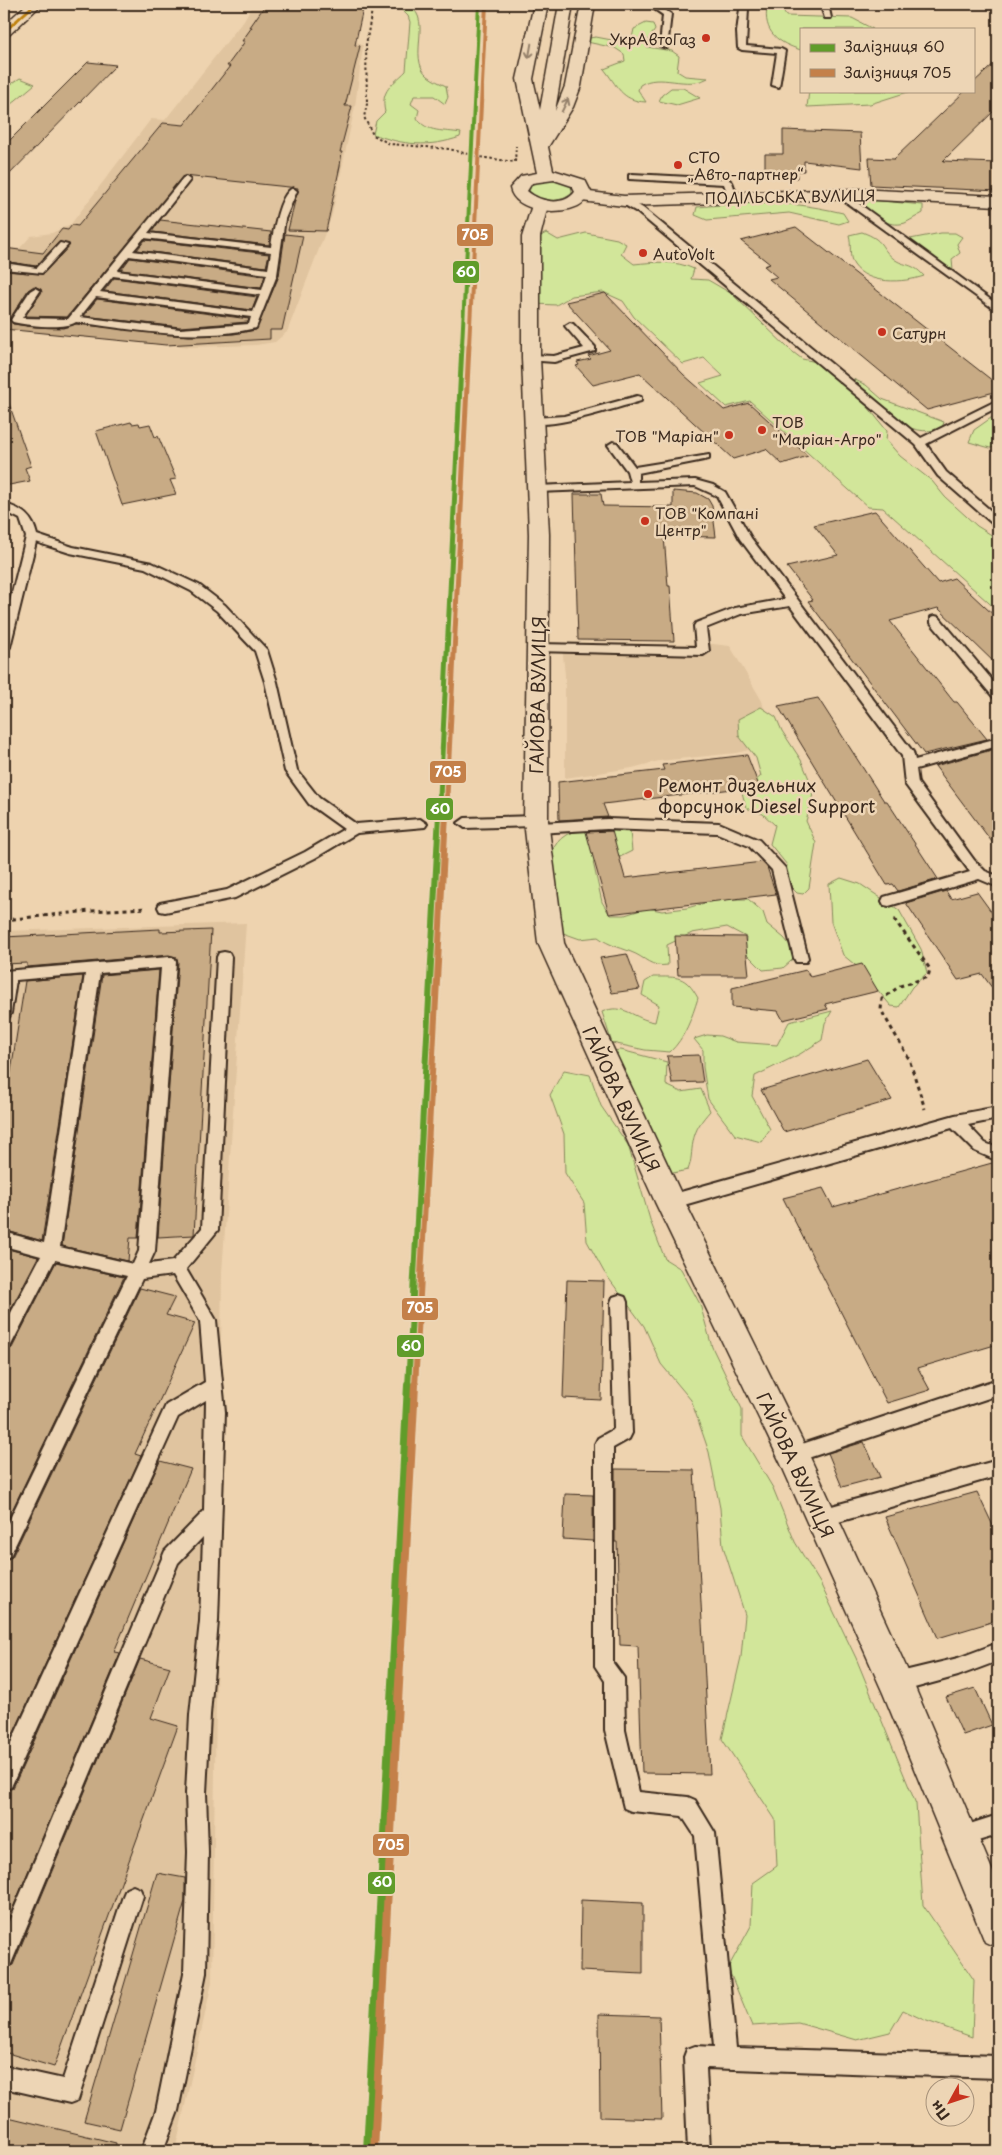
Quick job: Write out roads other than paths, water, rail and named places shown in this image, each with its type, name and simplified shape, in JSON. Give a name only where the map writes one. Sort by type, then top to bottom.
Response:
[{"type":"street","points":[[4,32],[35,4]]},
{"type":"street","points":[[541,4],[525,79],[529,107],[546,174]]},
{"type":"street","points":[[540,147],[566,4]]},
{"type":"street","points":[[540,147],[565,107],[574,86],[588,4]]},
{"type":"street","points":[[546,174],[565,176],[579,182],[583,192],[581,196],[568,203],[540,204],[523,198],[518,188],[527,179],[546,174]]},
{"type":"street","name":"ПОДІЛЬСЬКА ВУЛИЦЯ","points":[[581,196],[624,201],[840,194],[998,200]]},
{"type":"street","name":"ГАЙОВА ВУЛИЦЯ","points":[[540,204],[531,237],[531,358],[539,534],[536,824],[551,944],[670,1202],[793,1455],[896,1683],[998,1929]]},
{"type":"lane","points":[[651,4],[667,14],[664,46]]},
{"type":"lane","points":[[740,4],[744,9],[741,32],[742,48],[782,51],[776,85]]},
{"type":"lane","points":[[824,4],[828,16]]},
{"type":"lane","points":[[632,176],[728,182],[732,196]]},
{"type":"lane","points":[[35,291],[16,320],[42,323],[71,322],[186,180]]},
{"type":"lane","points":[[72,319],[180,332],[253,326],[272,272],[280,219],[293,191]]},
{"type":"lane","points":[[840,194],[998,310]]},
{"type":"lane","points":[[624,201],[647,216],[920,443],[942,474],[998,523]]},
{"type":"lane","points":[[142,235],[276,250]]},
{"type":"lane","points":[[4,266],[39,270],[63,246]]},
{"type":"lane","points":[[126,254],[272,272]]},
{"type":"lane","points":[[110,273],[266,293]]},
{"type":"lane","points":[[93,294],[257,315]]},
{"type":"lane","points":[[531,358],[554,359],[591,349],[570,326]]},
{"type":"lane","points":[[534,421],[564,419],[637,398]]},
{"type":"lane","points":[[920,443],[998,403]]},
{"type":"lane","points":[[613,445],[632,471],[635,484]]},
{"type":"lane","points":[[632,471],[705,457]]},
{"type":"lane","points":[[537,489],[695,483],[709,487],[721,494],[746,539],[908,755],[909,775],[912,784],[969,863],[980,874],[998,882]]},
{"type":"lane","points":[[4,507],[23,514],[30,526],[32,537],[4,647]]},
{"type":"lane","points":[[32,537],[70,550],[148,565],[196,588],[221,608],[261,650],[271,682],[291,771],[314,801],[354,829]]},
{"type":"lane","points":[[538,648],[703,650],[700,626],[739,611],[792,602]]},
{"type":"lane","points":[[935,620],[998,695]]},
{"type":"lane","points":[[910,766],[998,742]]},
{"type":"lane","points":[[465,823],[607,824],[719,828],[754,843],[778,868],[801,958]]},
{"type":"lane","points":[[165,907],[230,894],[310,855],[354,829],[420,824]]},
{"type":"lane","points":[[889,901],[980,874]]},
{"type":"lane","points":[[4,1239],[139,1272],[177,1268],[210,1230],[224,957]]},
{"type":"lane","points":[[4,1014],[7,976],[169,962],[148,1252],[4,1550]]},
{"type":"lane","points":[[4,1342],[51,1252],[93,968]]},
{"type":"lane","points":[[670,1202],[955,1121],[998,1114]]},
{"type":"lane","points":[[955,1121],[980,1147],[998,1154]]},
{"type":"lane","points":[[152,2151],[167,2111],[195,1973],[198,1852],[196,1793],[209,1621],[216,1412],[208,1320],[177,1268]]},
{"type":"lane","points":[[619,1302],[623,1434],[604,1444],[604,1666],[614,1678],[615,1730],[632,1801],[688,1807],[705,1833],[726,2059]]},
{"type":"lane","points":[[4,1780],[172,1411],[214,1386]]},
{"type":"lane","points":[[793,1455],[998,1387]]},
{"type":"lane","points":[[821,1518],[998,1468]]},
{"type":"lane","points":[[4,1957],[171,1557],[212,1516]]},
{"type":"lane","points":[[896,1683],[958,1667],[998,1652]]},
{"type":"lane","points":[[961,1836],[998,1824]]},
{"type":"lane","points":[[4,2077],[70,2092],[133,1896]]},
{"type":"lane","points":[[699,2151],[695,2057],[998,2068]]},
{"type":"rail line","name":"60","points":[[367,2151],[438,841],[479,4]]},
{"type":"rail line","name":"705","points":[[374,2151],[445,841],[486,4]]},
{"type":"place","name":"УкрАвтоГаз","points":[[706,38]]},
{"type":"place","name":"СТО „Авто-партнер“","points":[[678,165]]},
{"type":"place","name":"AutoVolt","points":[[643,253]]},
{"type":"place","name":"Сатурн","points":[[882,332]]},
{"type":"place","name":"ТОВ \"Маріан-Агро\"","points":[[762,430]]},
{"type":"place","name":"ТОВ \"Маріан\"","points":[[729,435]]},
{"type":"place","name":"ТОВ \"Компані Центр\"","points":[[645,521]]},
{"type":"place","name":"Ремонт дизельних форсунок Diesel Support","points":[[648,794]]}]
